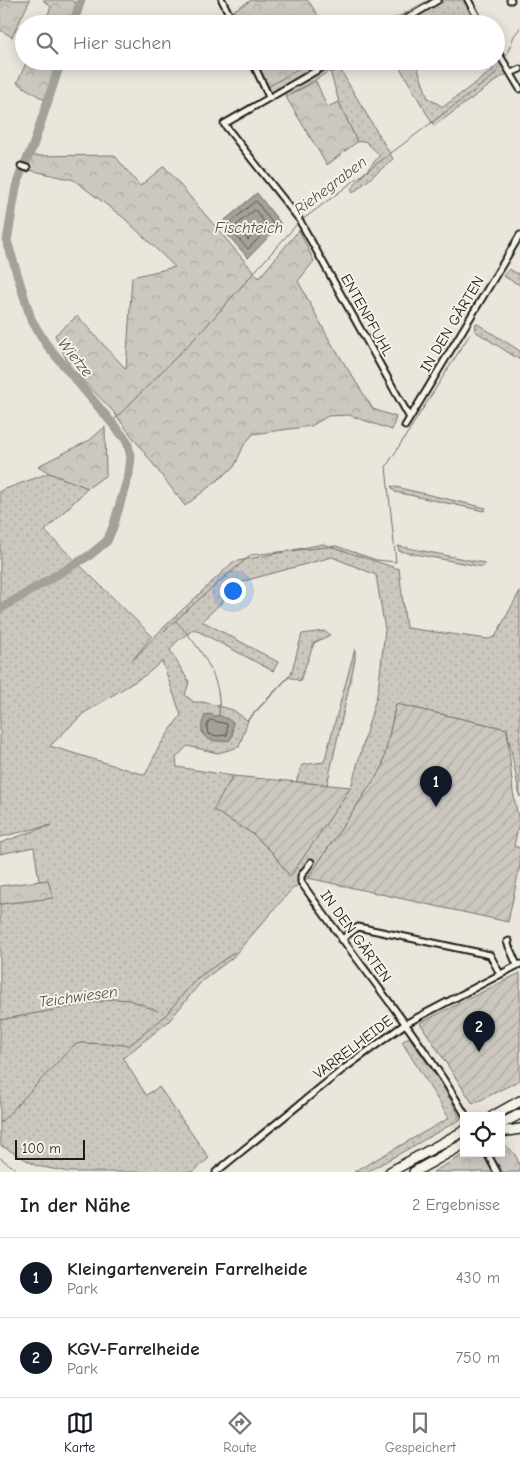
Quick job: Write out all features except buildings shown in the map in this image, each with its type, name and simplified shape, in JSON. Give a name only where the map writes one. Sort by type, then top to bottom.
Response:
[{"type":"highway","points":[[501,1112],[520,1102]]},
{"type":"highway","points":[[505,1122],[520,1114]]},
{"type":"highway","points":[[505,1131],[520,1129]]},
{"type":"highway","points":[[390,1172],[460,1134]]},
{"type":"highway","points":[[414,1172],[460,1146]]},
{"type":"street","points":[[222,0],[230,15]]},
{"type":"street","points":[[413,15],[438,0]]},
{"type":"street","points":[[468,0],[476,15]]},
{"type":"street","points":[[505,63],[520,89]]},
{"type":"street","points":[[511,73],[520,69]]},
{"type":"street","points":[[256,70],[269,97],[317,70]]},
{"type":"street","name":"ENTENPFUHL","points":[[269,97],[224,124],[300,221],[410,418]]},
{"type":"street","points":[[21,166],[27,168]]},
{"type":"street","name":"IN DEN GÄRTEN","points":[[405,426],[520,234]]},
{"type":"street","name":"IN DEN GÄRTEN","points":[[311,862],[302,876],[301,882],[341,940],[442,1076],[463,1112]]},
{"type":"street","points":[[341,940],[358,927],[490,955],[500,974]]},
{"type":"street","points":[[510,941],[507,942],[519,964]]},
{"type":"street","name":"VARRELHEIDE","points":[[216,1172],[342,1070],[405,1024],[519,964]]},
{"type":"street","points":[[489,1157],[497,1172]]},
{"type":"green space","points":[[0,0],[30,0],[23,15],[15,15],[15,31],[12,37],[0,30]]},
{"type":"green space","points":[[43,0],[71,0],[79,5],[76,15],[48,15],[51,7]]},
{"type":"green space","points":[[252,0],[307,0],[317,15],[236,15],[234,10]]},
{"type":"green space","points":[[429,0],[468,0],[477,15],[402,15]]},
{"type":"green space","points":[[505,63],[511,73],[501,77],[434,126],[401,70],[418,70],[428,98],[443,107],[493,70],[505,70]]},
{"type":"green space","points":[[23,70],[58,70],[48,102],[17,83]]},
{"type":"green space","points":[[261,70],[296,70],[268,87]]},
{"type":"green space","points":[[296,70],[340,70],[393,159],[353,193],[351,189],[380,155],[365,141],[357,142],[339,102],[330,71],[286,97],[283,89],[269,97],[268,87]]},
{"type":"green space","points":[[316,81],[327,107],[339,102],[357,142],[327,165],[286,97]]},
{"type":"green space","points":[[114,155],[140,186],[164,166],[259,278],[299,230],[314,261],[298,281],[330,341],[373,409],[396,417],[392,430],[349,415],[328,416],[311,426],[253,434],[244,445],[234,467],[185,506],[112,410],[70,367],[55,335],[77,316],[126,369],[132,277],[175,267],[124,218],[74,180],[25,169],[30,156]]},
{"type":"green space","points":[[509,269],[520,275],[520,285],[503,276]]},
{"type":"green space","points":[[476,323],[520,351],[520,360],[475,331]]},
{"type":"green space","points":[[105,427],[106,475],[88,488],[49,473],[38,466],[90,440]]},
{"type":"green space","points":[[49,473],[88,488],[45,531],[152,636],[132,661],[159,632],[233,562],[323,544],[399,569],[406,628],[488,639],[495,637],[520,591],[520,797],[507,729],[396,704],[382,768],[308,878],[291,890],[232,958],[202,981],[169,1021],[123,1058],[146,1095],[159,1087],[209,1158],[193,1172],[69,1172],[37,1166],[0,1145],[0,904],[53,898],[48,880],[39,881],[34,847],[0,854],[0,843],[51,825],[0,837],[0,491]],"holes":[[[332,557],[376,575],[385,630],[378,691],[351,787],[290,876],[272,852],[253,834],[214,810],[233,776],[177,767],[176,758],[187,746],[218,753],[239,747],[248,720],[289,677],[300,681],[314,643],[330,635],[324,631],[302,634],[291,674],[247,720],[233,710],[203,702],[194,702],[185,695],[189,682],[170,650],[176,642],[194,629],[273,671],[278,662],[202,621],[244,581]],[[162,661],[181,715],[160,745],[145,775],[50,746],[84,713],[147,674]]]},
{"type":"green space","points":[[391,486],[486,508],[484,511],[395,492]]},
{"type":"green space","points":[[398,546],[484,563],[483,567],[399,551]]},
{"type":"green space","points":[[355,649],[355,660],[327,785],[296,782],[302,765],[324,762]]},
{"type":"green space","points":[[396,704],[507,729],[513,792],[519,822],[514,846],[520,848],[520,865],[508,922],[308,878],[382,768]]},
{"type":"green space","points":[[233,776],[351,787],[290,877],[272,852],[253,834],[213,810]]},
{"type":"green space","points":[[48,880],[53,898],[0,904],[0,886]]},
{"type":"green space","points":[[520,973],[520,1080],[473,1104],[420,1023]]},
{"type":"green space","points":[[409,1037],[441,1083],[460,1120],[367,1172],[354,1172],[449,1118],[402,1042]]},
{"type":"green space","points":[[505,1146],[515,1155],[519,1163],[520,1172],[503,1172],[494,1157],[505,1157]]},
{"type":"green space","points":[[460,1157],[484,1157],[492,1172],[433,1172]]},
{"type":"water","name":"Fischteich","points":[[257,193],[281,224],[248,258],[219,225]]},
{"type":"water","points":[[205,715],[219,715],[233,722],[230,740],[216,741],[206,738],[203,734],[202,723]]},
{"type":"waterway","name":"Wietze","points":[[76,15],[81,0]]},
{"type":"waterway","name":"Riehegraben","points":[[506,56],[514,36],[520,28]]},
{"type":"waterway","name":"Wietze","points":[[0,609],[90,555],[107,541],[129,474],[131,457],[127,441],[46,344],[31,319],[7,241],[16,187],[33,146],[58,70]]},
{"type":"waterway","name":"Riehegraben","points":[[112,422],[201,332],[298,223],[497,72]]},
{"type":"waterway","points":[[164,631],[251,555],[336,546],[376,560],[396,562],[386,467],[470,334]]},
{"type":"waterway","points":[[176,621],[193,641],[208,664],[217,688],[219,715]]},
{"type":"waterway","points":[[0,1123],[74,1045],[80,1043],[130,1045],[164,1017],[196,979],[235,952]]},
{"type":"waterway","name":"Teichwiesen","points":[[0,1020],[113,999],[130,1000],[158,1011]]},
{"type":"waterway","points":[[0,1158],[20,1172]]},
{"type":"place","name":"Kleingartenverein Farrelheide","points":[[436,807]]},
{"type":"place","name":"KGV-Farrelheide","points":[[479,1052]]}]
